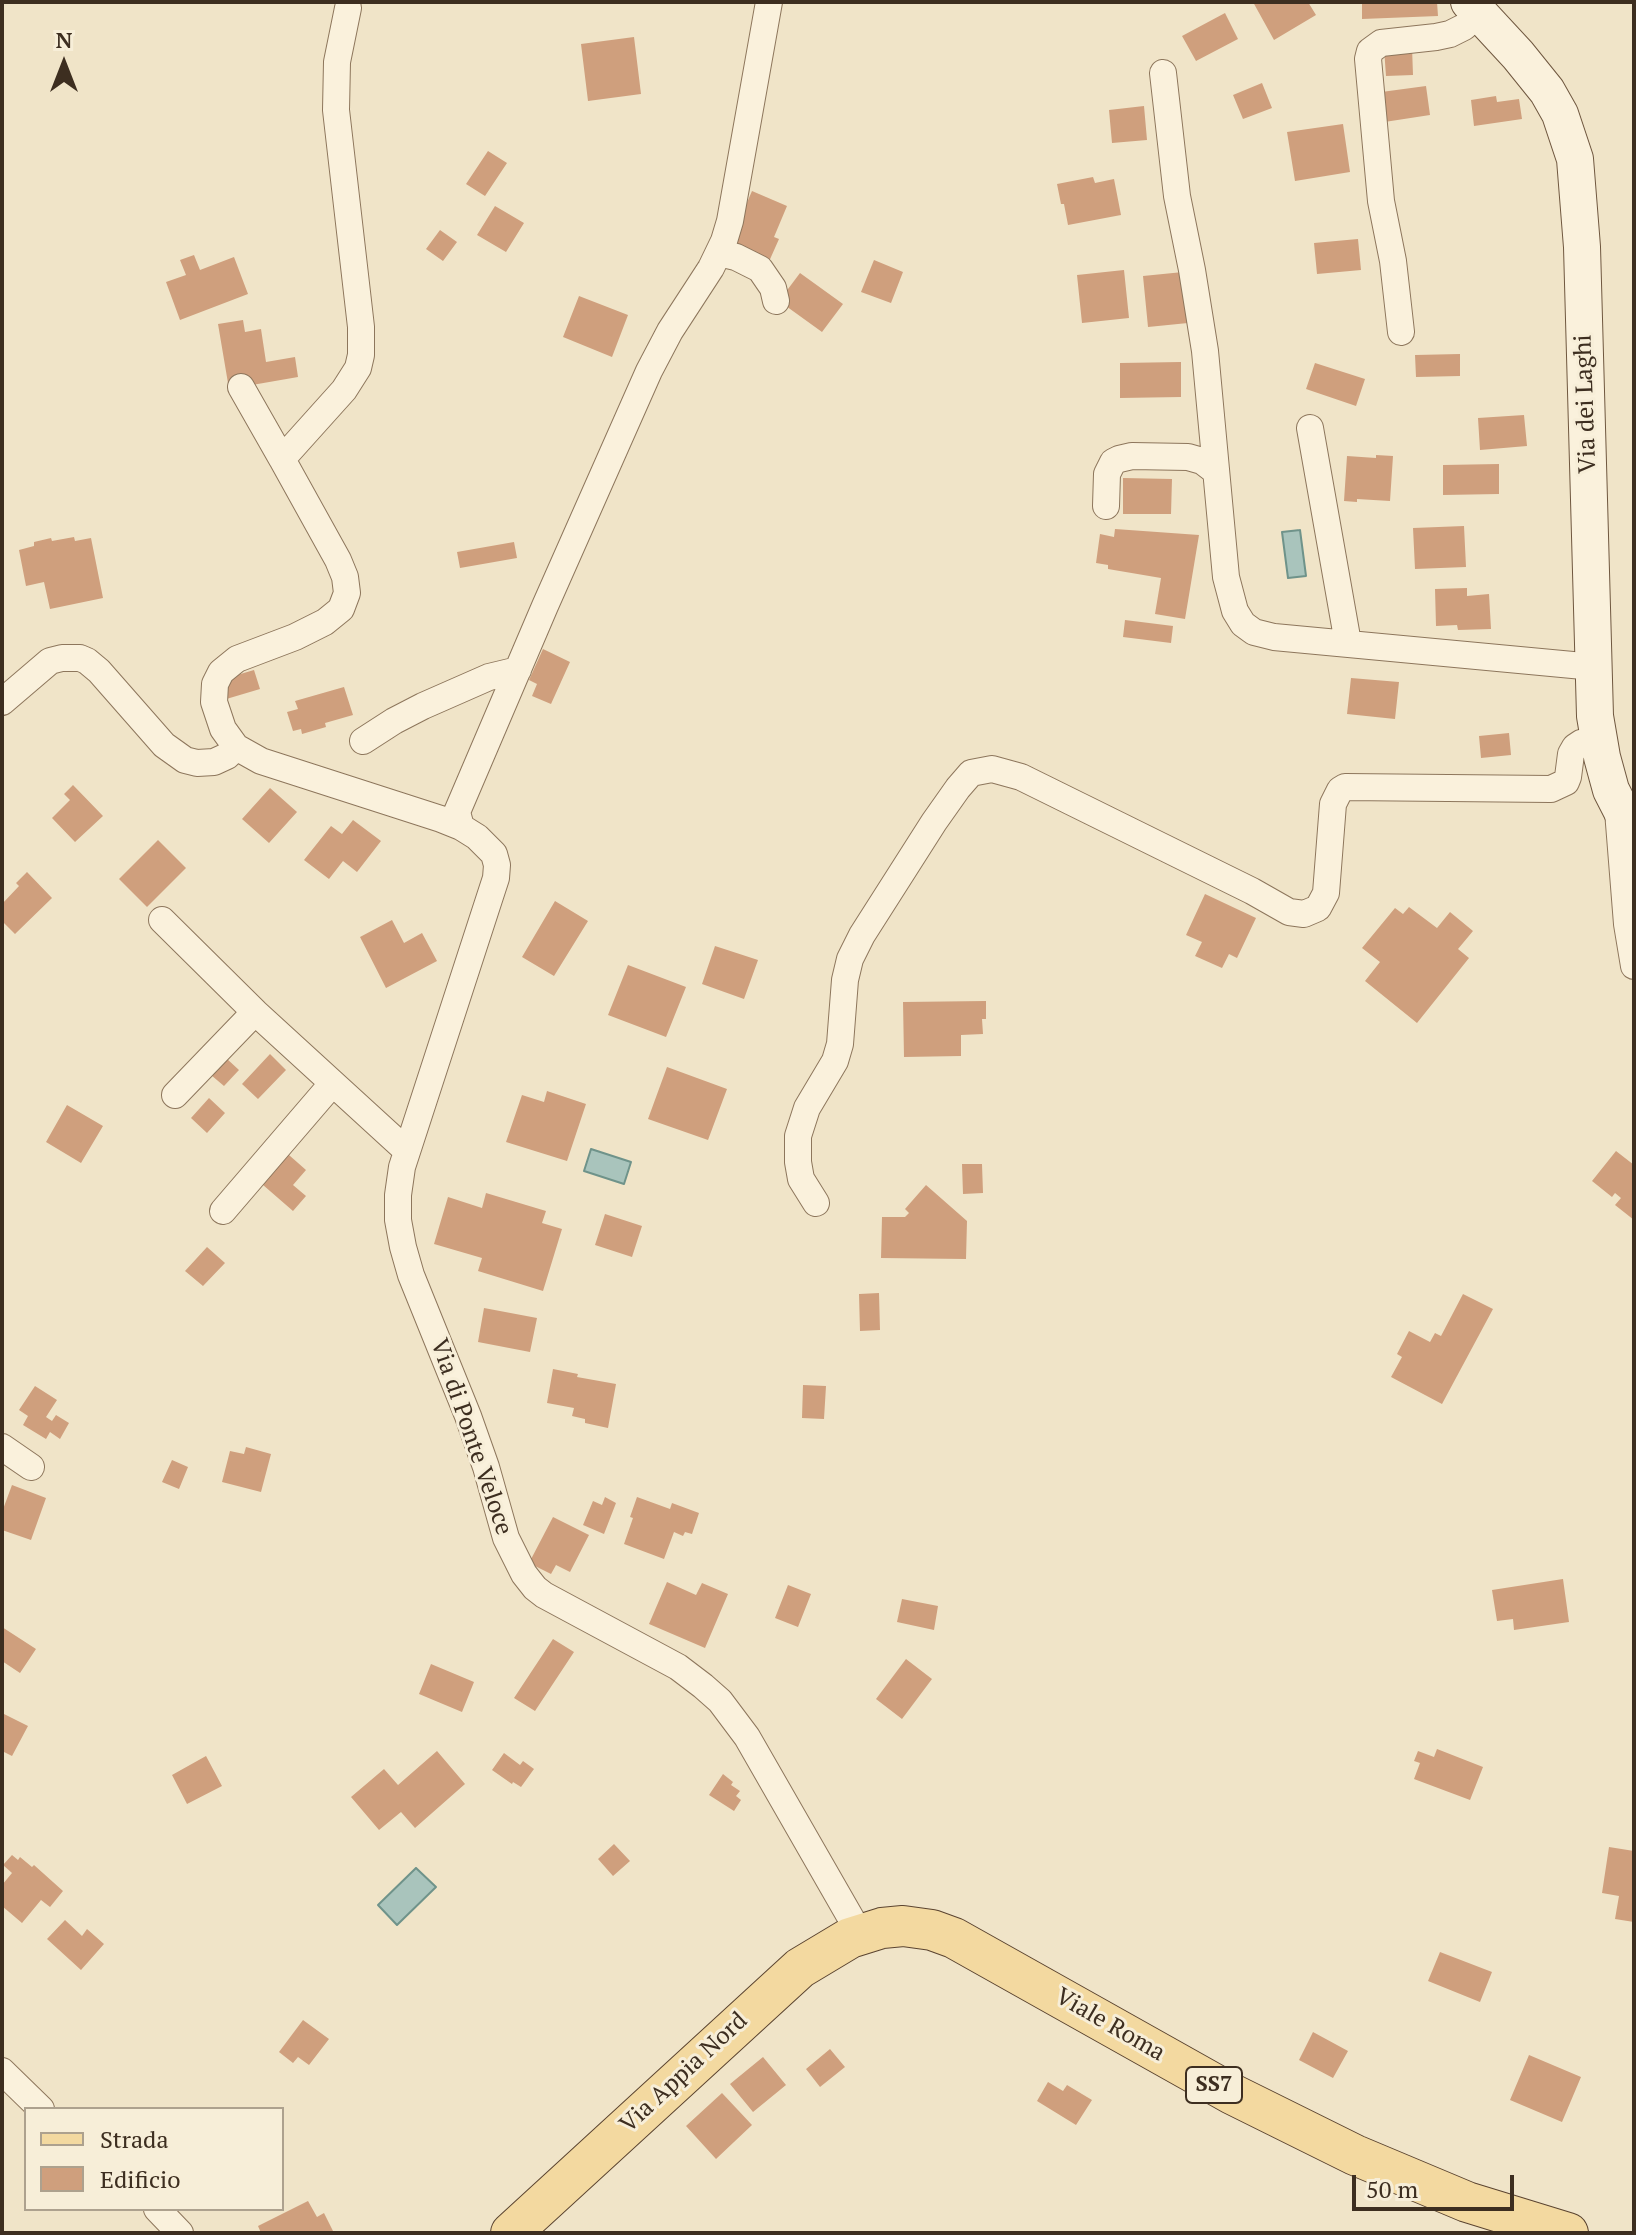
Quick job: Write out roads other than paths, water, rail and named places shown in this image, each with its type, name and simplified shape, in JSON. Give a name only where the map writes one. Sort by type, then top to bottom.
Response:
[{"type":"main road","name":"Via dei Laghi","points":[[1475,8],[1518,55],[1554,102],[1567,130],[1575,159],[1581,236],[1595,716],[1606,774],[1626,820]]},
{"type":"main road","name":"Viale Roma","points":[[865,1933],[909,1926],[948,1936],[1298,2128],[1467,2202],[1568,2233]]},
{"type":"main road","name":"Via Appia Nord","points":[[511,2233],[780,1984],[819,1955],[865,1933]]},
{"type":"street","points":[[453,819],[654,360],[719,253],[730,221],[769,2]]},
{"type":"street","points":[[282,459],[348,384],[358,368],[361,355],[361,327],[336,110],[337,62],[348,8]]},
{"type":"street","points":[[1401,332],[1393,261],[1381,201],[1368,59],[1370,51],[1381,43],[1450,34],[1464,27],[1475,8]]},
{"type":"street","points":[[1163,73],[1177,196],[1205,351],[1226,577],[1235,611],[1243,624],[1266,636],[1594,667]]},
{"type":"street","points":[[719,253],[736,257],[760,269],[773,288],[776,301]]},
{"type":"street","points":[[2,702],[50,661],[74,657],[87,661],[99,671],[164,745],[181,758],[197,763],[214,762],[236,747],[223,729],[214,702],[215,684],[221,672],[237,659],[325,622],[341,609],[347,593],[338,560],[241,387]]},
{"type":"street","points":[[1310,428],[1348,643]]},
{"type":"street","points":[[1106,506],[1107,474],[1113,462],[1119,459],[1132,456],[1188,457],[1202,461],[1215,471]]},
{"type":"street","points":[[363,741],[423,706],[478,681],[518,670]]},
{"type":"street","points":[[816,1203],[801,1179],[798,1136],[807,1108],[835,1061],[850,959],[934,822],[971,773],[992,769],[1021,777],[1289,912],[1304,914],[1318,908],[1326,893],[1333,804],[1345,787],[1551,789],[1566,782],[1575,747],[1598,739]]},
{"type":"street","name":"Via di Ponte Veloce","points":[[236,747],[261,761],[453,819],[494,854],[496,878],[407,1151],[398,1195],[398,1220],[414,1283],[468,1416],[506,1538],[517,1564],[530,1583],[544,1595],[678,1667],[720,1701],[747,1737],[865,1933]]},
{"type":"street","points":[[1626,820],[1625,911],[1634,966]]},
{"type":"street","points":[[162,920],[255,1012],[407,1151]]},
{"type":"street","points":[[175,1095],[255,1012]]},
{"type":"street","points":[[223,1211],[332,1084]]},
{"type":"street","points":[[2,1447],[31,1467]]},
{"type":"street","points":[[2,2071],[39,2107]]},
{"type":"street","points":[[159,2211],[180,2233]]},
{"type":"water","points":[[1300,530],[1306,576],[1288,578],[1282,532]]},
{"type":"water","points":[[591,1149],[631,1162],[624,1184],[584,1171]]},
{"type":"water","points":[[416,1868],[436,1887],[397,1925],[378,1905]]}]
